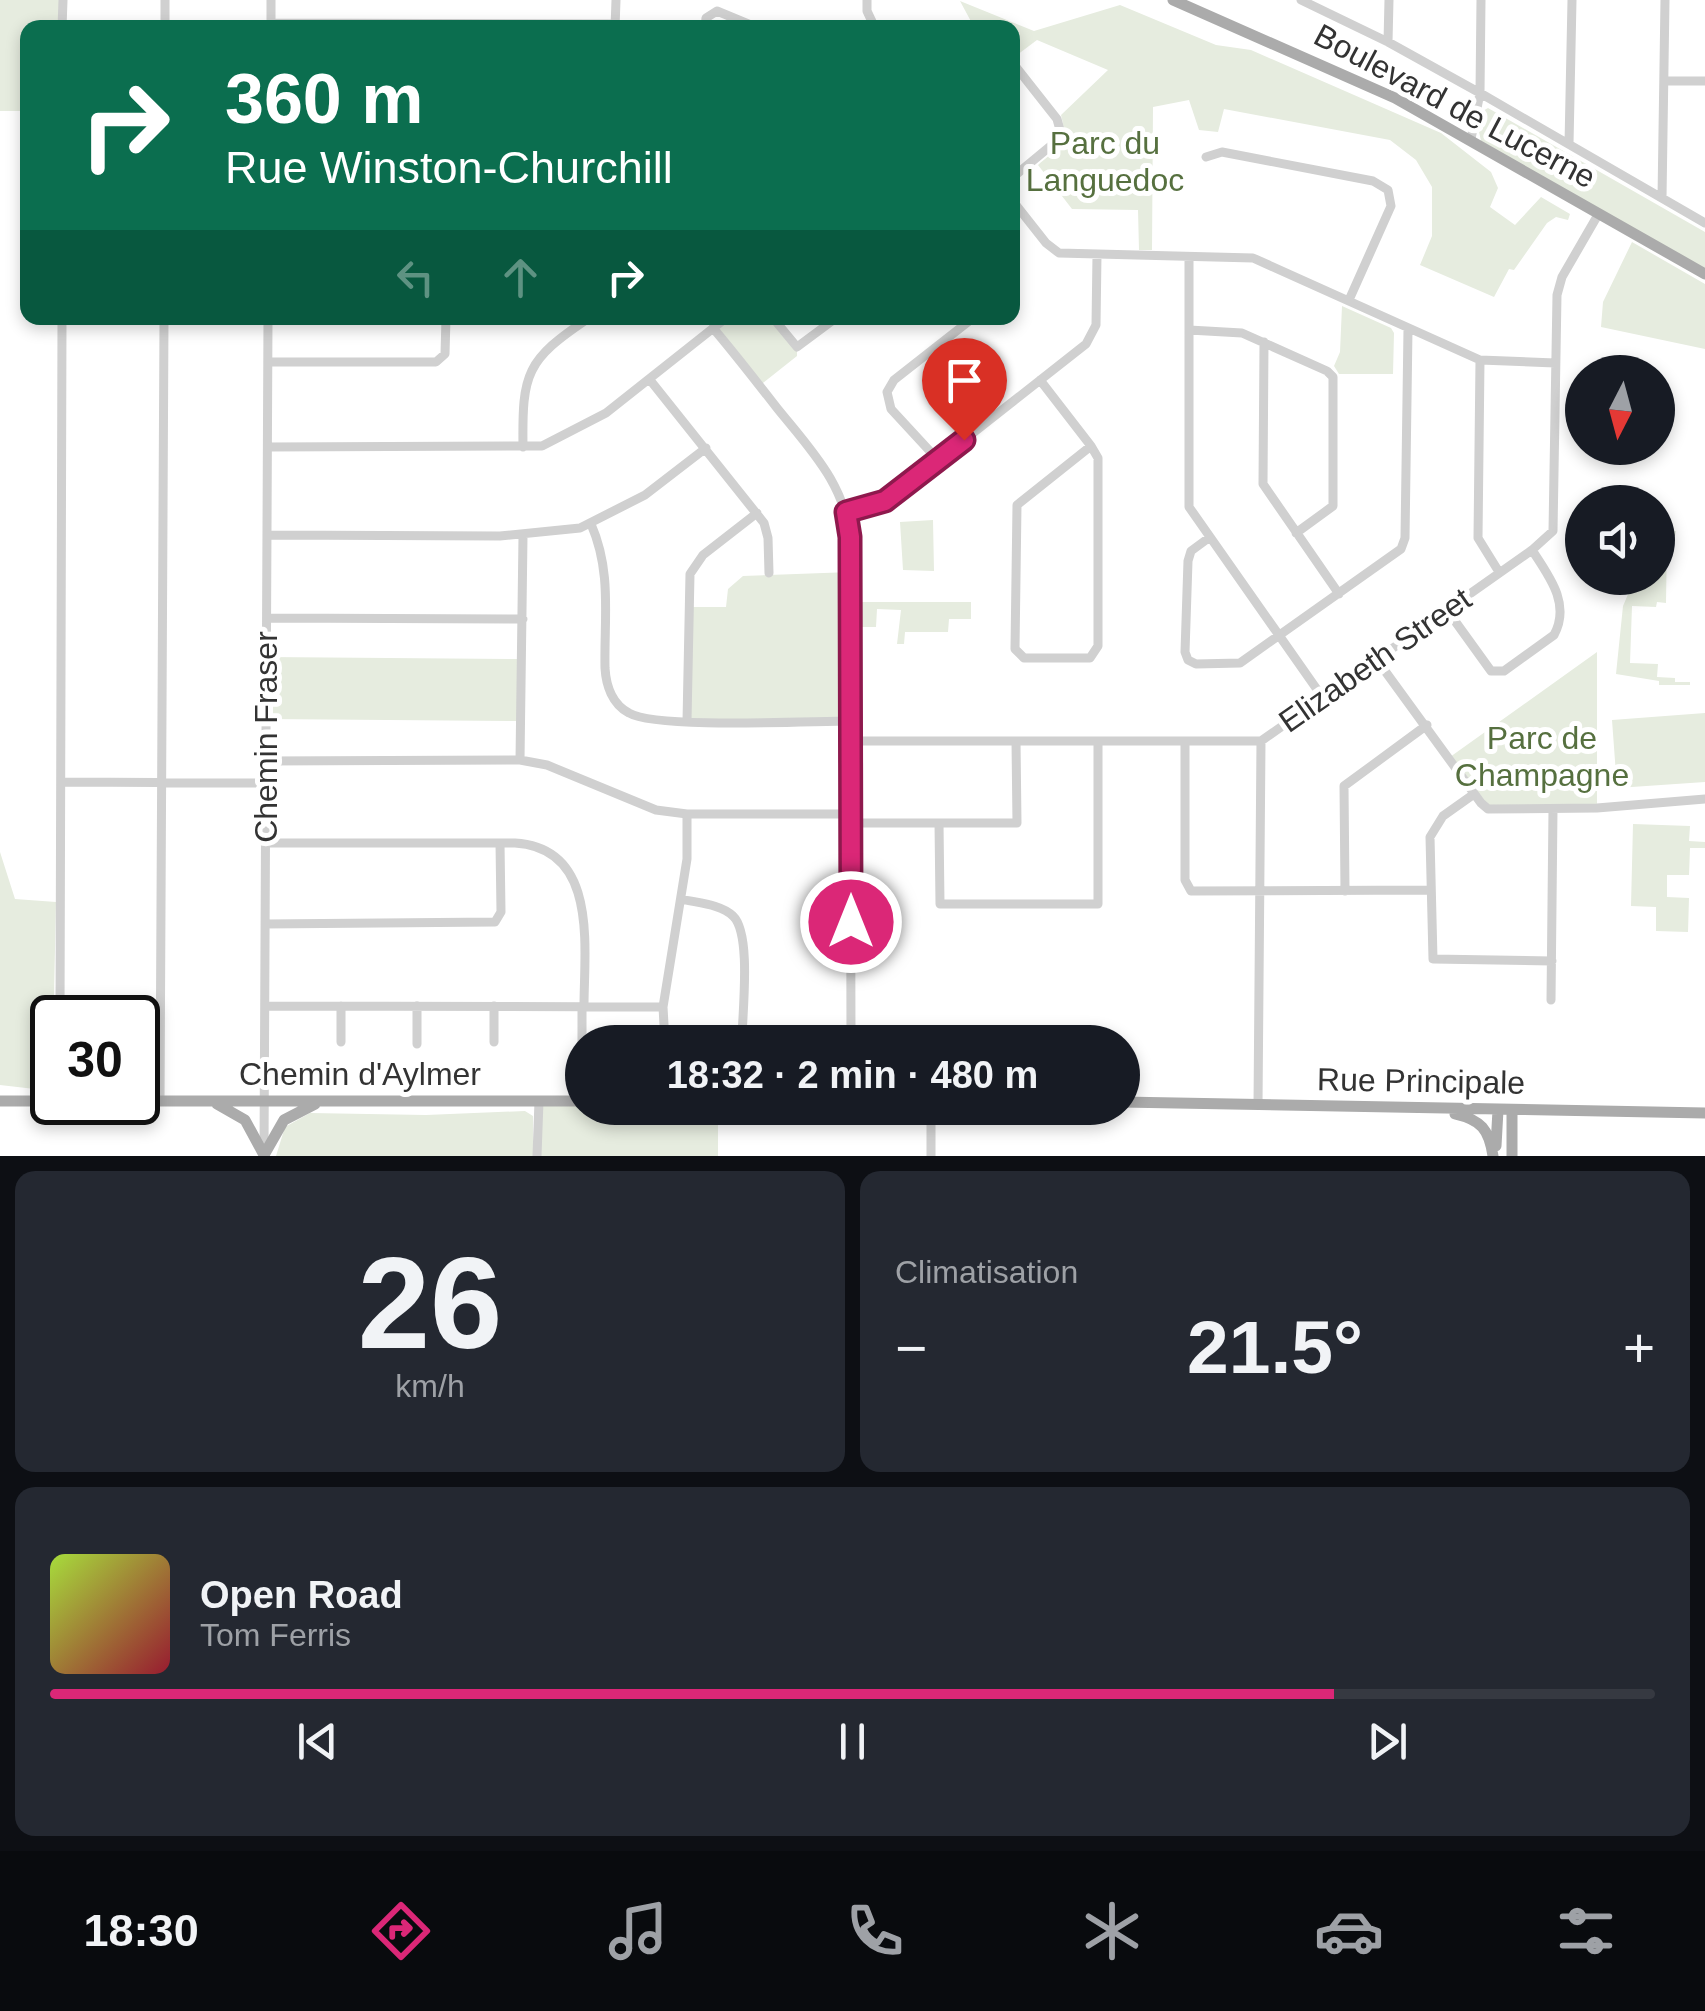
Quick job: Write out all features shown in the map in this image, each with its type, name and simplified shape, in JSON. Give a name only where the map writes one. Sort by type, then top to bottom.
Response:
[{"type":"main road","name":"Boulevard de Lucerne","points":[[1173,0],[1365,84],[1471,139],[1705,274]]},
{"type":"main road","points":[[0,1101],[30,1101]]},
{"type":"main road","name":"Chemin d'Aylmer","points":[[160,1101],[565,1101]]},
{"type":"main road","points":[[208,1101],[245,1120],[264,1155]]},
{"type":"main road","points":[[264,1155],[284,1120],[296,1111],[326,1101]]},
{"type":"main road","name":"Rue Principale","points":[[1140,1102],[1705,1113]]},
{"type":"main road","points":[[1426,1109],[1475,1120],[1486,1130],[1494,1156]]},
{"type":"main road","points":[[1494,1156],[1498,1110]]},
{"type":"main road","points":[[1512,1111],[1512,1156]]},
{"type":"street","points":[[1301,0],[1388,42],[1705,223]]},
{"type":"street","points":[[1388,0],[1388,42]]},
{"type":"street","points":[[1471,139],[1480,93],[1481,0]]},
{"type":"street","points":[[1570,144],[1572,0]]},
{"type":"street","points":[[1662,198],[1665,0]]},
{"type":"street","points":[[706,20],[717,12],[738,20]]},
{"type":"street","points":[[1020,72],[1057,118],[1060,130],[1053,144],[1020,171]]},
{"type":"street","points":[[1664,81],[1705,82]]},
{"type":"street","points":[[1206,157],[1222,152],[1373,182],[1388,190],[1390,206],[1349,300]]},
{"type":"street","points":[[1020,210],[1052,249],[1068,254],[1253,258],[1480,360],[1555,363]]},
{"type":"street","name":"Elizabeth Street","points":[[850,741],[1262,740],[1377,660],[1553,531],[1558,286],[1599,213]]},
{"type":"street","points":[[846,512],[885,501],[1086,344],[1095,331],[1097,255]]},
{"type":"street","points":[[1189,257],[1188,499],[1210,537],[1323,698]]},
{"type":"street","points":[[60,995],[62,325]]},
{"type":"street","points":[[160,1101],[164,325]]},
{"type":"street","name":"Chemin Fraser","points":[[264,1155],[268,325]]},
{"type":"street","points":[[268,362],[436,362],[446,354],[446,325]]},
{"type":"street","points":[[523,448],[524,396],[530,370],[546,350],[580,325]]},
{"type":"street","points":[[268,447],[523,448],[559,440],[598,418],[717,325]]},
{"type":"street","points":[[780,325],[798,347],[827,325]]},
{"type":"street","points":[[938,460],[891,409],[887,392],[894,380],[964,325]]},
{"type":"street","points":[[713,328],[820,461],[846,512],[850,537],[852,1025]]},
{"type":"street","points":[[1210,537],[1188,556],[1185,652],[1188,660],[1196,664],[1235,664],[1398,552],[1404,544],[1408,329]]},
{"type":"street","points":[[1189,330],[1236,332],[1328,371],[1334,381],[1333,506],[1296,533]]},
{"type":"street","points":[[1264,342],[1261,476],[1266,491],[1339,594]]},
{"type":"street","points":[[1480,360],[1478,538],[1499,572]]},
{"type":"street","points":[[650,380],[758,513],[768,532],[769,573]]},
{"type":"street","points":[[1040,380],[1091,446],[1098,464],[1097,651],[1090,658],[1024,658],[1016,648],[1017,505],[1091,446]]},
{"type":"street","points":[[267,535],[523,536],[591,524],[654,489],[706,448]]},
{"type":"street","points":[[686,721],[690,574],[703,555],[758,513]]},
{"type":"street","points":[[591,524],[605,564],[605,674],[611,695],[624,711],[639,718],[686,721],[850,721]]},
{"type":"street","points":[[520,760],[523,536]]},
{"type":"street","points":[[1447,610],[1491,671],[1504,671],[1554,635],[1558,627],[1558,592],[1532,550]]},
{"type":"street","points":[[267,618],[523,618]]},
{"type":"street","points":[[1377,660],[1488,809],[1705,800]]},
{"type":"street","points":[[1345,890],[1344,786],[1427,726]]},
{"type":"street","points":[[1258,1105],[1262,740]]},
{"type":"street","points":[[266,761],[520,760],[547,766],[656,810],[939,823],[1016,822],[1016,741]]},
{"type":"street","points":[[939,823],[940,904],[1098,904],[1098,741]]},
{"type":"street","points":[[1186,741],[1185,885],[1196,892],[1430,890]]},
{"type":"street","points":[[61,782],[266,783]]},
{"type":"street","points":[[1474,794],[1449,810],[1433,828],[1429,846],[1433,960],[1552,960]]},
{"type":"street","points":[[1551,1000],[1554,808]]},
{"type":"street","points":[[664,1025],[663,1006],[687,860],[688,814]]},
{"type":"street","points":[[266,843],[525,844],[541,849],[563,866],[579,889],[583,906],[583,1025]]},
{"type":"street","points":[[265,924],[495,922],[500,912],[500,844]]},
{"type":"street","points":[[681,899],[724,910],[740,927],[742,1025]]},
{"type":"street","points":[[265,1006],[663,1006]]},
{"type":"street","points":[[340,1042],[341,1006]]},
{"type":"street","points":[[416,1006],[417,1044]]},
{"type":"street","points":[[494,1006],[494,1042]]},
{"type":"street","points":[[537,1156],[539,1101]]},
{"type":"street","points":[[931,1125],[931,1156]]},
{"type":"green space","points":[[0,0],[63,0],[62,20],[20,20],[20,111],[0,111]]},
{"type":"green space","points":[[960,1],[1007,20],[970,20]]},
{"type":"green space","name":"Parc du Languedoc","points":[[1120,5],[1216,45],[1251,50],[1441,133],[1491,172],[1498,188],[1490,207],[1515,225],[1541,197],[1570,214],[1568,220],[1556,217],[1547,223],[1514,270],[1509,269],[1494,297],[1420,265],[1432,236],[1432,187],[1416,160],[1390,140],[1224,109],[1218,132],[1199,130],[1189,100],[1153,107],[1152,250],[1139,250],[1138,210],[1072,209],[1038,165],[1061,144],[1061,115],[1108,70],[1037,40],[1020,53],[1020,25],[1034,31]]},
{"type":"green space","points":[[1488,108],[1705,232],[1705,273],[1481,141],[1481,112]]},
{"type":"green space","points":[[1632,242],[1705,284],[1705,349],[1601,327],[1603,302]]},
{"type":"green space","points":[[1342,306],[1391,328],[1393,374],[1339,374],[1334,366],[1340,352]]},
{"type":"green space","points":[[779,325],[797,347],[797,356],[759,386],[713,328]]},
{"type":"green space","points":[[933,520],[934,571],[903,570],[900,522]]},
{"type":"green space","points":[[851,572],[850,721],[687,721],[687,607],[726,607],[728,589],[743,576]]},
{"type":"green space","points":[[1628,595],[1666,595],[1666,603],[1657,602],[1656,607],[1632,606],[1630,663],[1658,664],[1657,677],[1675,678],[1675,682],[1690,685],[1659,685],[1659,681],[1616,674],[1623,606]]},
{"type":"green space","points":[[860,602],[971,602],[971,619],[949,619],[948,632],[905,632],[904,644],[897,644],[901,610],[877,609],[876,627],[860,627]]},
{"type":"green space","name":"Parc de Champagne","points":[[1597,652],[1597,808],[1488,809],[1450,757]]},
{"type":"green space","points":[[267,657],[523,659],[522,721],[266,719]]},
{"type":"green space","points":[[1705,713],[1705,782],[1617,788],[1612,720]]},
{"type":"green space","points":[[1633,824],[1690,826],[1689,841],[1705,842],[1705,848],[1690,848],[1689,875],[1667,875],[1667,897],[1689,898],[1688,932],[1656,931],[1656,907],[1631,906]]},
{"type":"green space","points":[[0,852],[15,899],[56,902],[54,995],[30,995],[30,1088],[0,1085]]},
{"type":"green space","points":[[539,1101],[565,1101],[565,1125],[718,1125],[718,1156],[537,1156]]},
{"type":"green space","points":[[525,1111],[533,1116],[533,1156],[276,1156],[285,1127],[310,1113],[426,1115]]},
{"type":"route","points":[[851,922],[850,537],[846,512],[885,501],[964,440]]}]
